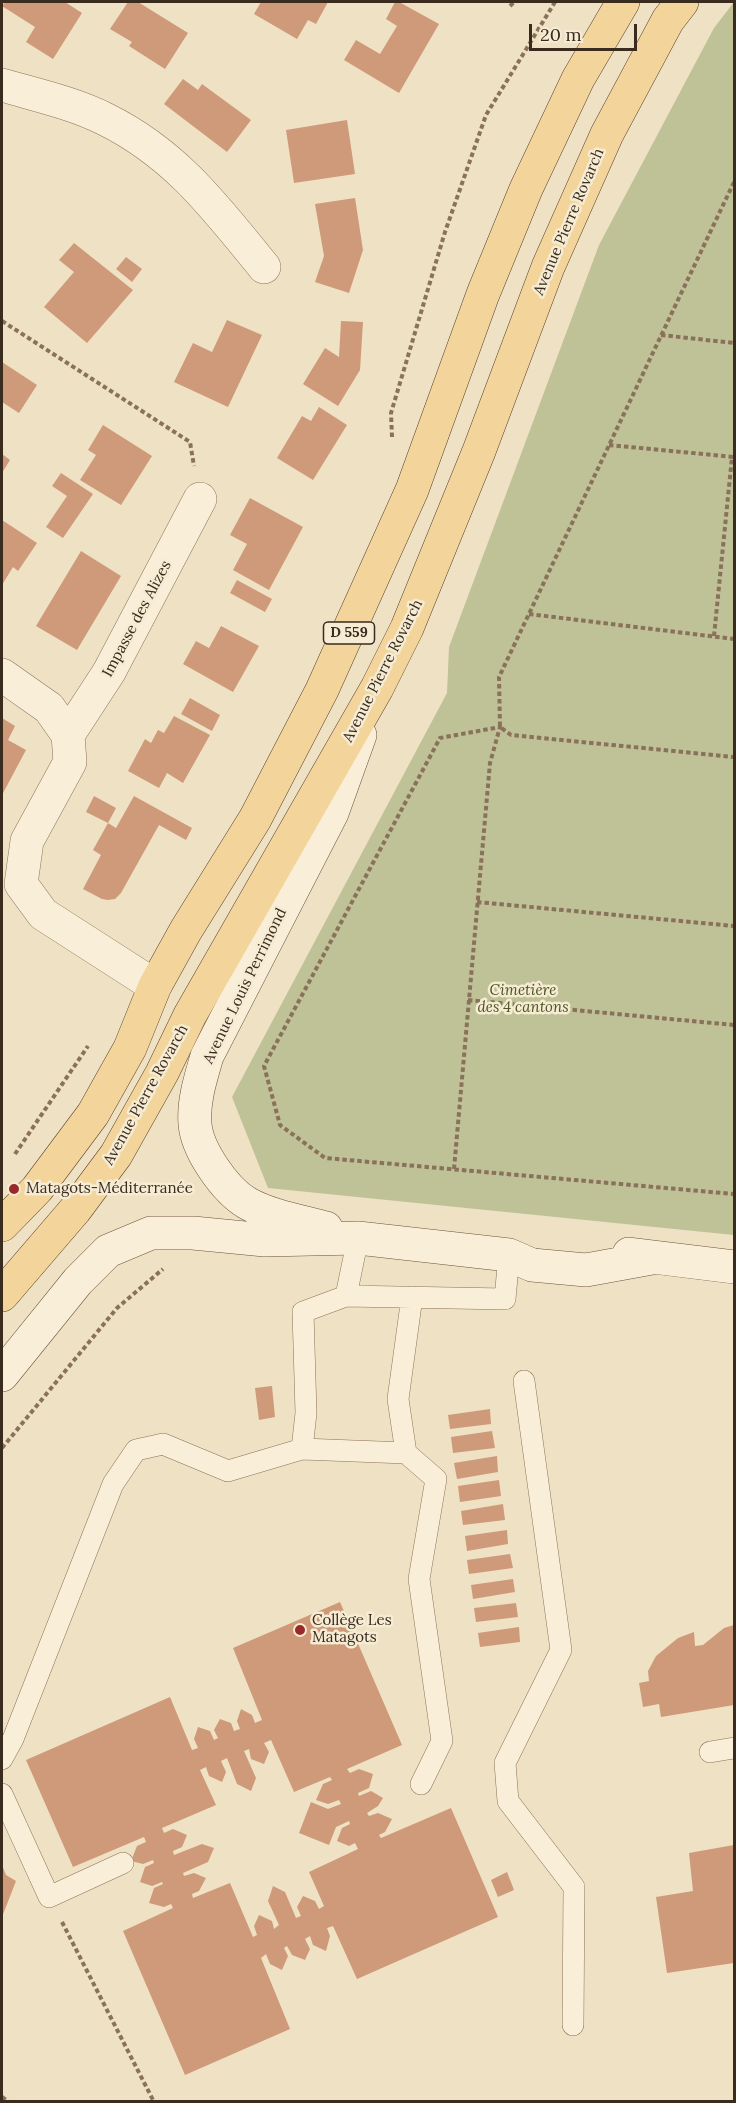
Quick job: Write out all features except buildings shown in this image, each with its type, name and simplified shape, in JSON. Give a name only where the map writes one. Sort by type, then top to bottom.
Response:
[{"type":"main road","name":"D 559","points":[[2,1225],[37,1189],[93,1113],[130,1048],[155,986],[186,930],[255,819],[322,690],[412,490],[483,294],[526,189],[578,79],[623,2]]},
{"type":"main road","name":"Avenue Pierre Rovarch","points":[[2,1295],[75,1210],[116,1155],[162,1073],[190,1015],[377,688],[407,628],[430,573],[552,257],[607,134],[668,20],[682,2]]},
{"type":"street","points":[[2,85],[70,105],[105,119],[141,139],[172,162],[200,189],[264,267]]},
{"type":"street","name":"Impasse des Alizes","points":[[68,735],[109,672],[200,499]]},
{"type":"street","points":[[2,675],[49,708],[68,735],[70,762],[27,841],[21,884],[43,914],[155,986]]},
{"type":"street","name":"Avenue Louis Perrimond","points":[[358,1238],[274,1214],[249,1204],[236,1195],[217,1173],[200,1145],[195,1124],[199,1082],[207,1056],[332,813],[377,688]]},
{"type":"street","name":"Avenue Louis Perrimond","points":[[2,1375],[78,1281],[108,1251],[151,1233],[193,1233],[265,1240],[358,1238],[509,1255],[533,1246],[551,1256],[589,1248],[735,1267]]},
{"type":"lane","points":[[346,1296],[358,1238]]},
{"type":"lane","points":[[302,1449],[306,1413],[303,1312],[346,1296],[505,1299],[509,1255]]},
{"type":"lane","points":[[406,1453],[398,1400],[412,1297]]},
{"type":"lane","points":[[524,1381],[561,1650],[505,1763],[508,1801],[574,1887],[573,2025]]},
{"type":"lane","points":[[2,1759],[13,1740],[113,1484],[136,1450],[163,1444],[228,1471],[302,1449],[406,1453],[436,1479],[419,1579],[442,1741],[421,1784]]},
{"type":"lane","points":[[710,1752],[735,1749]]},
{"type":"lane","points":[[2,1794],[49,1897],[123,1863]]},
{"type":"path","points":[[510,6],[514,2]]},
{"type":"path","points":[[393,445],[391,413],[445,232],[486,115],[555,2]]},
{"type":"path","points":[[454,1169],[490,763],[500,727],[499,677],[735,182]]},
{"type":"path","points":[[2,321],[190,442],[200,499]]},
{"type":"path","points":[[661,335],[735,343]]},
{"type":"path","points":[[609,445],[733,457],[714,636]]},
{"type":"path","points":[[529,614],[735,639]]},
{"type":"path","points":[[735,757],[511,735],[500,727],[440,738],[264,1066],[280,1125],[325,1158],[735,1194]]},
{"type":"path","points":[[477,902],[735,926]]},
{"type":"path","points":[[468,1000],[735,1025]]},
{"type":"path","points":[[14,1156],[90,1042]]},
{"type":"path","points":[[2,1448],[117,1308],[167,1265]]},
{"type":"path","points":[[49,1897],[154,2102]]},
{"type":"path","points":[[2,2097],[9,2102]]},
{"type":"green space","name":"Cimetière des 4 cantons","points":[[734,2],[734,1235],[268,1188],[232,1097],[447,693],[449,647],[599,245],[714,28]]},
{"type":"place","name":"Matagots-Méditerranée","points":[[14,1189]]},
{"type":"place","name":"Collège Les Matagots","points":[[300,1630]]}]
